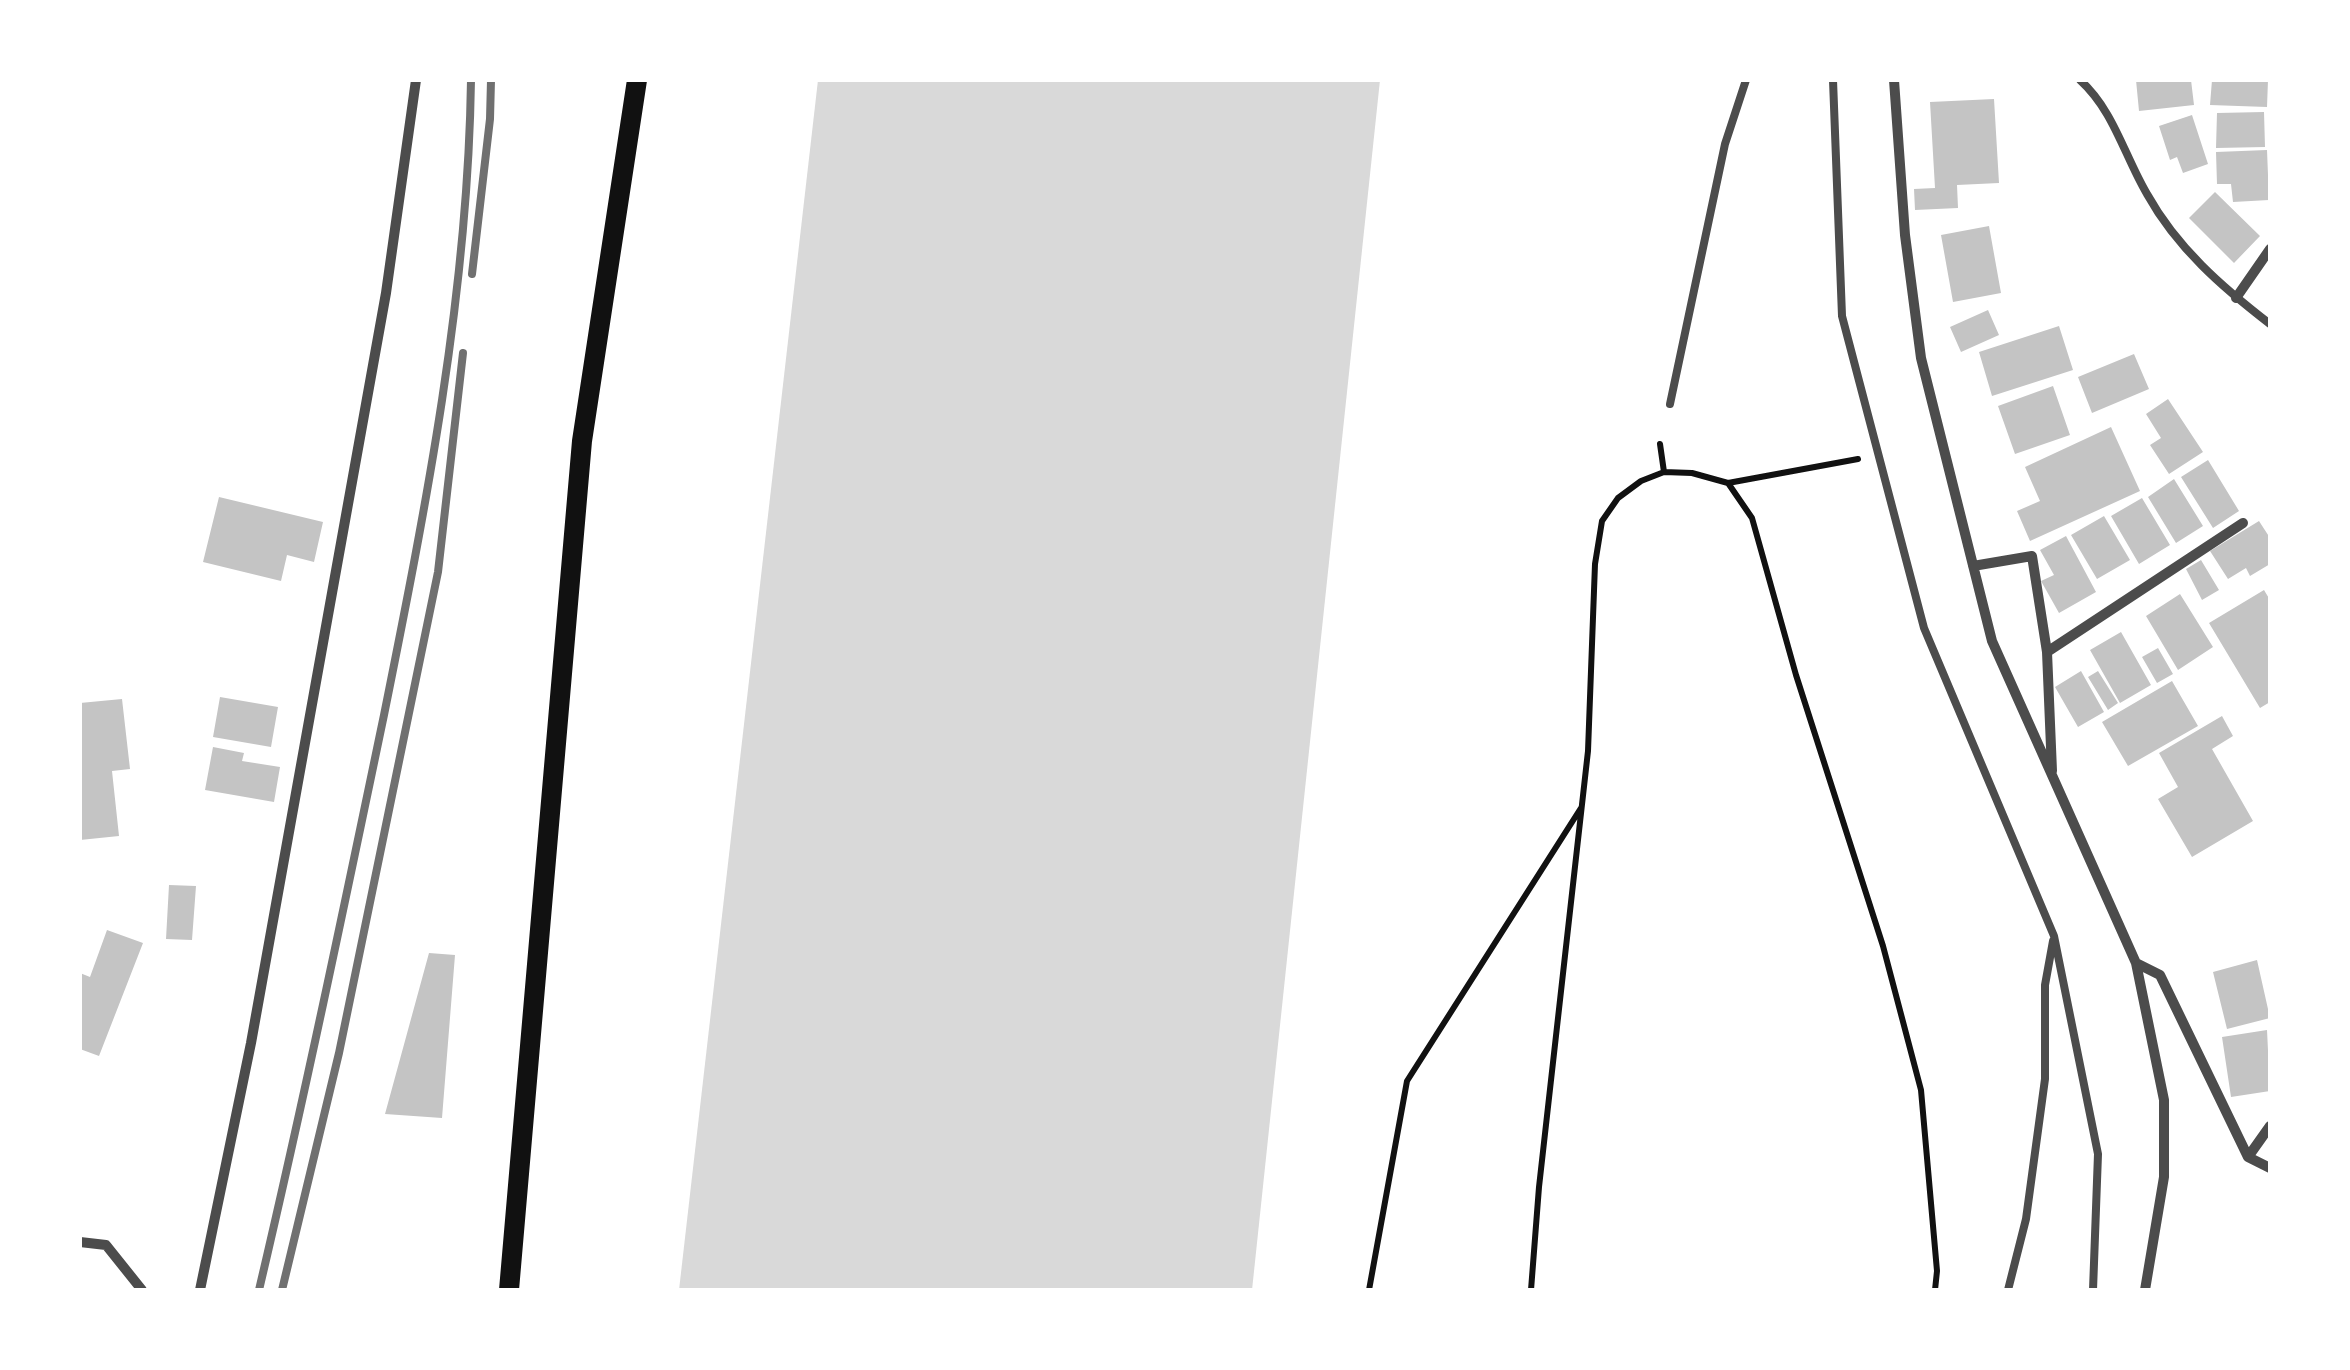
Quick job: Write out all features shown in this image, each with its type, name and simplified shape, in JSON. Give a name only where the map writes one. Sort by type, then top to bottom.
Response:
[{"type":"main road","points":[[509,1290],[582,441],[637,80]]},
{"type":"street","points":[[200,1290],[248,1060],[386,293],[416,80]]},
{"type":"street","points":[[1894,80],[1905,235],[1921,358],[1992,641],[2136,963],[2164,1100],[2164,1177],[2145,1290]]},
{"type":"street","points":[[2236,298],[2270,250]]},
{"type":"street","points":[[2047,652],[2243,523]]},
{"type":"street","points":[[1973,566],[2032,556],[2047,652],[2052,776]]},
{"type":"street","points":[[2136,963],[2160,975],[2248,1158],[2270,1168]]},
{"type":"street","points":[[2248,1158],[2270,1126]]},
{"type":"street","points":[[80,1242],[106,1245],[142,1290]]},
{"type":"lane","points":[[1670,404],[1724,144],[1746,80]]},
{"type":"lane","points":[[1833,80],[1842,316],[1924,628],[2054,936],[2098,1154],[2094,1290]]},
{"type":"lane","points":[[2080,80],[2095,93],[2113,122],[2142,184],[2167,224],[2202,268],[2270,324]]},
{"type":"lane","points":[[2008,1290],[2026,1219],[2045,1079],[2046,985],[2054,936]]},
{"type":"path","points":[[1660,444],[1664,472]]},
{"type":"path","points":[[1531,1290],[1588,751],[1596,564],[1602,521],[1618,498],[1641,481],[1664,472],[1692,473],[1728,483],[1878,455]]},
{"type":"path","points":[[1728,483],[1752,518],[1796,675],[1883,946],[1921,1090],[1938,1271],[1935,1290]]},
{"type":"path","points":[[1369,1290],[1407,1081],[1582,807]]},
{"type":"shaded area","points":[[818,80],[1380,80],[1252,1290],[679,1290]]},
{"type":"building","points":[[2136,80],[2191,80],[2194,105],[2139,111]]},
{"type":"building","points":[[2212,80],[2268,80],[2267,107],[2210,105]]},
{"type":"building","points":[[1994,99],[1999,183],[1957,185],[1958,208],[1915,210],[1914,189],[1935,188],[1930,102]]},
{"type":"building","points":[[2264,112],[2265,147],[2216,148],[2217,113]]},
{"type":"building","points":[[2192,115],[2208,164],[2183,173],[2177,157],[2170,160],[2159,126]]},
{"type":"building","points":[[2267,150],[2269,200],[2233,202],[2231,184],[2217,184],[2216,152]]},
{"type":"building","points":[[2215,192],[2260,236],[2234,263],[2189,218]]},
{"type":"building","points":[[1989,226],[2001,293],[1953,302],[1941,235]]},
{"type":"building","points":[[1988,310],[1999,335],[1961,352],[1950,327]]},
{"type":"building","points":[[2059,326],[2073,370],[1992,396],[1979,352]]},
{"type":"building","points":[[2134,354],[2149,389],[2092,413],[2078,377]]},
{"type":"building","points":[[2053,386],[2070,435],[2015,454],[1998,406]]},
{"type":"building","points":[[2168,399],[2203,452],[2169,474],[2150,445],[2161,438],[2146,414]]},
{"type":"building","points":[[2111,427],[2140,491],[2030,541],[2017,511],[2040,501],[2025,467]]},
{"type":"building","points":[[2208,460],[2239,511],[2213,528],[2181,477]]},
{"type":"building","points":[[2174,479],[2203,526],[2176,543],[2148,497]]},
{"type":"building","points":[[219,497],[323,522],[314,562],[287,555],[281,581],[203,562]]},
{"type":"building","points":[[2142,498],[2170,545],[2139,564],[2111,516]]},
{"type":"building","points":[[2104,516],[2130,560],[2097,579],[2071,535]]},
{"type":"building","points":[[2259,521],[2270,538],[2270,564],[2250,576],[2246,568],[2228,579],[2210,551]]},
{"type":"building","points":[[2066,536],[2096,592],[2059,613],[2041,581],[2054,575],[2040,550]]},
{"type":"building","points":[[2201,560],[2219,590],[2202,600],[2186,569]]},
{"type":"building","points":[[2264,590],[2270,600],[2270,702],[2260,708],[2209,623]]},
{"type":"building","points":[[2180,594],[2213,647],[2178,670],[2146,616]]},
{"type":"building","points":[[2121,632],[2151,685],[2120,703],[2090,650]]},
{"type":"building","points":[[2158,648],[2173,674],[2157,683],[2142,657]]},
{"type":"building","points":[[2081,671],[2104,712],[2078,727],[2055,687]]},
{"type":"building","points":[[2098,671],[2118,703],[2108,710],[2088,677]]},
{"type":"building","points":[[2172,681],[2198,726],[2128,766],[2102,722]]},
{"type":"building","points":[[220,697],[278,707],[271,747],[213,737]]},
{"type":"building","points":[[122,699],[130,769],[112,771],[119,836],[80,840],[80,703]]},
{"type":"building","points":[[2222,716],[2233,736],[2212,749],[2253,821],[2192,857],[2158,799],[2178,787],[2159,753]]},
{"type":"building","points":[[213,747],[244,753],[242,761],[280,767],[274,802],[205,790]]},
{"type":"building","points":[[169,885],[196,886],[192,940],[166,939]]},
{"type":"building","points":[[107,930],[143,943],[99,1056],[80,1049],[80,973],[90,977]]},
{"type":"building","points":[[429,953],[455,955],[442,1118],[385,1114]]},
{"type":"building","points":[[2257,960],[2270,1018],[2227,1029],[2213,972]]},
{"type":"building","points":[[2267,1030],[2270,1091],[2231,1097],[2222,1037]]},
{"type":"railway","points":[[259,1290],[354,859],[429,479],[462,240],[471,80]]},
{"type":"railway","points":[[472,274],[491,80]]},
{"type":"railway","points":[[282,1290],[339,1053],[438,572],[463,353]]}]
